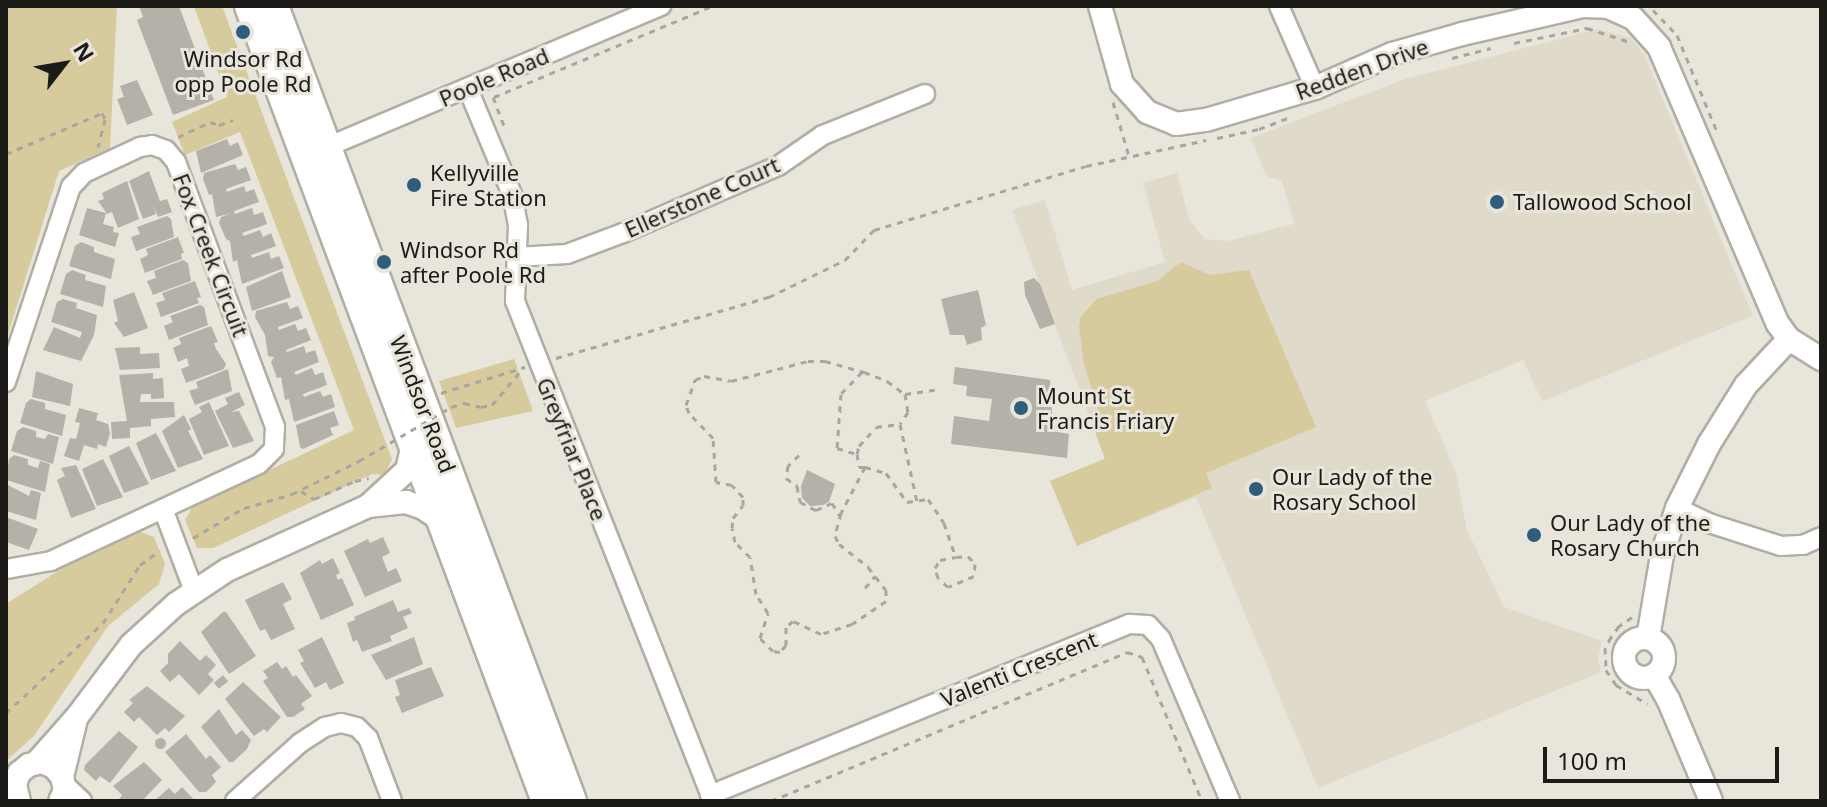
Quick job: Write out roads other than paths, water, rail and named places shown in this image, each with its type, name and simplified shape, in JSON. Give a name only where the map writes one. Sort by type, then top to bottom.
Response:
[{"type":"main road","name":"Windsor Road","points":[[249,6],[546,801]]},
{"type":"main road","name":"Windsor Road","points":[[274,6],[572,801]]},
{"type":"street","name":"Poole Road","points":[[327,147],[468,89],[625,13],[661,6]]},
{"type":"street","name":"Redden Drive","points":[[1100,6],[1122,84],[1147,112],[1176,124],[1206,120],[1315,88],[1392,54],[1462,34],[1583,6],[1608,6],[1633,18],[1659,47],[1773,312],[1789,339],[1821,359]]},
{"type":"street","points":[[1279,6],[1315,88]]},
{"type":"street","name":"Greyfriar Place","points":[[468,89],[512,194],[518,225],[515,301],[712,798]]},
{"type":"street","name":"Ellerstone Court","points":[[516,257],[567,254],[623,233],[778,166],[823,135],[925,94]]},
{"type":"street","name":"Fox Creek Circuit","points":[[6,382],[66,195],[77,179],[98,166],[140,147],[152,145],[165,150],[176,162],[275,427],[277,442],[266,460],[163,509],[51,561],[6,569]]},
{"type":"street","points":[[1648,638],[1662,555],[1677,508],[1709,444],[1746,385],[1789,339]]},
{"type":"street","points":[[368,506],[407,470],[413,445]]},
{"type":"street","points":[[17,800],[15,785],[19,773],[36,763],[76,718],[131,645],[194,591],[255,556],[368,506],[406,502],[423,508],[442,521]]},
{"type":"street","points":[[1677,508],[1725,529],[1781,546],[1803,545],[1821,537]]},
{"type":"street","points":[[163,509],[194,591]]},
{"type":"street","name":"Valenti Crescent","points":[[712,798],[1130,624],[1148,625],[1161,639],[1230,801]]},
{"type":"street","points":[[1648,638],[1660,645],[1664,658],[1654,675],[1635,676],[1624,660],[1630,642],[1648,638]]},
{"type":"street","points":[[1654,675],[1668,699],[1711,801]]},
{"type":"street","points":[[62,787],[76,718]]},
{"type":"street","points":[[235,801],[300,743],[325,727],[341,723],[357,727],[368,738],[392,801]]},
{"type":"street","points":[[36,763],[54,767],[62,787],[82,801]]},
{"type":"place","name":"Windsor Rd opp Poole Rd","points":[[243,32]]},
{"type":"place","name":"Kellyville Fire Station","points":[[414,185]]},
{"type":"place","name":"Tallowood School","points":[[1497,202]]},
{"type":"place","name":"Windsor Rd after Poole Rd","points":[[384,262]]},
{"type":"place","name":"Mount St Francis Friary","points":[[1021,408]]},
{"type":"place","name":"Our Lady of the Rosary School","points":[[1256,489]]},
{"type":"place","name":"Our Lady of the Rosary Church","points":[[1534,535]]}]
